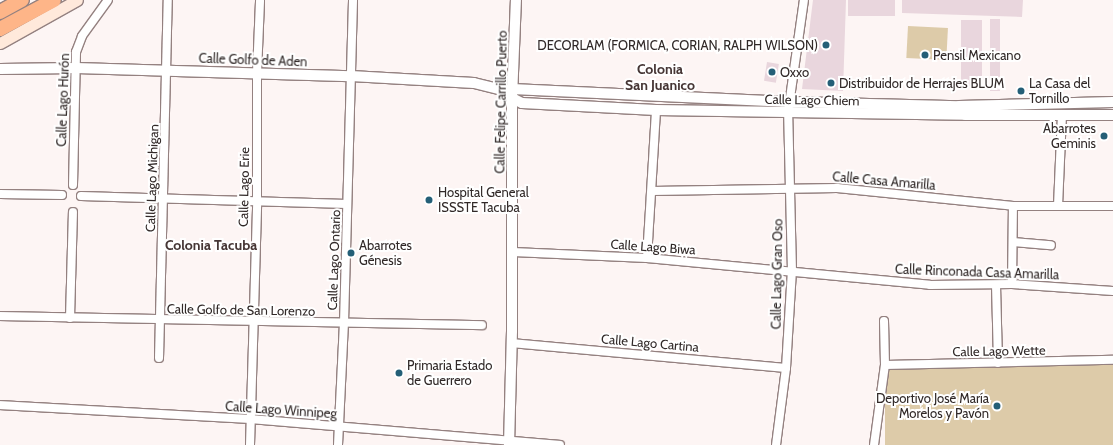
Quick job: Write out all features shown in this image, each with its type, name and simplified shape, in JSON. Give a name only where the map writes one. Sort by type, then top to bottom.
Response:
[{"type":"highway","points":[[0,12],[22,0]]},
{"type":"highway","points":[[0,29],[54,0]]},
{"type":"main road","points":[[0,43],[78,0]]},
{"type":"street","name":"Calle Lago Hurón","points":[[72,186],[76,52],[78,44],[108,0]]},
{"type":"street","name":"Calle Lago Michigan","points":[[159,358],[168,0]]},
{"type":"street","name":"Calle Lago Erie","points":[[250,445],[257,202],[257,73],[260,0]]},
{"type":"street","name":"Calle Lago Ontario","points":[[338,445],[344,323],[353,0]]},
{"type":"street","name":"Calle Felipe Carrillo Puerto","points":[[509,443],[512,252],[510,92],[516,0]]},
{"type":"street","name":"Calle Lago Gran Oso","points":[[776,445],[786,368],[792,271],[789,107],[804,0]]},
{"type":"street","name":"Calle Golfo de Aden","points":[[0,69],[76,68],[352,76],[474,83],[510,92]]},
{"type":"street","name":"Calle Lago Chiem","points":[[510,92],[789,107],[1062,115],[1113,115]]},
{"type":"street","name":"Calle Lago Chiem","points":[[510,92],[522,103],[656,110],[789,107],[959,106],[1113,102]]},
{"type":"street","points":[[647,258],[656,110]]},
{"type":"street","points":[[1058,206],[1062,115]]},
{"type":"street","name":"Calle Casa Amarilla","points":[[652,191],[790,187],[837,188],[1013,206],[1113,206]]},
{"type":"street","points":[[0,194],[62,195]]},
{"type":"street","points":[[81,196],[347,204]]},
{"type":"street","points":[[1012,284],[1013,206]]},
{"type":"street","points":[[70,318],[73,212]]},
{"type":"street","points":[[1013,242],[1051,245]]},
{"type":"street","name":"Calle Lago Biwa","points":[[512,252],[647,258],[792,271]]},
{"type":"street","name":"Calle Rinconada Casa Amarilla","points":[[792,271],[930,285],[1012,284],[1113,291]]},
{"type":"street","points":[[996,285],[998,363]]},
{"type":"street","name":"Calle Golfo de San Lorenzo","points":[[0,316],[253,322],[482,325]]},
{"type":"street","points":[[874,445],[884,365],[884,321]]},
{"type":"street","name":"Calle Lago Cartina","points":[[511,343],[786,368]]},
{"type":"street","name":"Calle Lago Wette","points":[[884,365],[1113,360]]},
{"type":"street","name":"Calle Lago Winnipeg","points":[[0,405],[251,419],[509,443],[560,445]]},
{"type":"shaded area","points":[[908,26],[948,28],[946,60],[906,58]]},
{"type":"shaded area","name":"Deportivo José María Morelos y Pavón","points":[[885,362],[1113,362],[1113,445],[885,445]]},
{"type":"building","name":"DECORLAM (FORMICA, CORIAN, RALPH WILSON)","points":[[813,0],[846,0],[843,91],[802,89]]},
{"type":"building","points":[[848,0],[895,0],[895,16],[848,16]]},
{"type":"building","points":[[902,0],[1023,0],[1022,17],[902,13]]},
{"type":"building","points":[[990,19],[1000,19],[1000,91],[990,91]]},
{"type":"building","points":[[961,20],[982,20],[982,86],[961,86]]},
{"type":"building","name":"Oxxo","points":[[767,62],[779,64],[776,83],[764,81]]},
{"type":"place","name":"DECORLAM (FORMICA, CORIAN, RALPH WILSON)","points":[[826,45]]},
{"type":"place","name":"Pensil Mexicano","points":[[925,55]]},
{"type":"place","name":"Oxxo","points":[[772,72]]},
{"type":"place","name":"Distribuidor de Herrajes BLUM","points":[[831,83]]},
{"type":"place","name":"La Casa del Tornillo","points":[[1021,91]]},
{"type":"place","name":"Abarrotes Geminis","points":[[1104,136]]},
{"type":"place","name":"Hospital General ISSSTE Tacuba","points":[[429,200]]},
{"type":"place","name":"Abarrotes Génesis","points":[[351,253]]},
{"type":"place","name":"Primaria Estado de Guerrero","points":[[399,373]]},
{"type":"place","name":"Deportivo José María Morelos y Pavón","points":[[997,406]]},
{"type":"district","name":"Colonia San Juanico","points":[[660,78]]},
{"type":"district","name":"Colonia Tacuba","points":[[211,245]]}]
